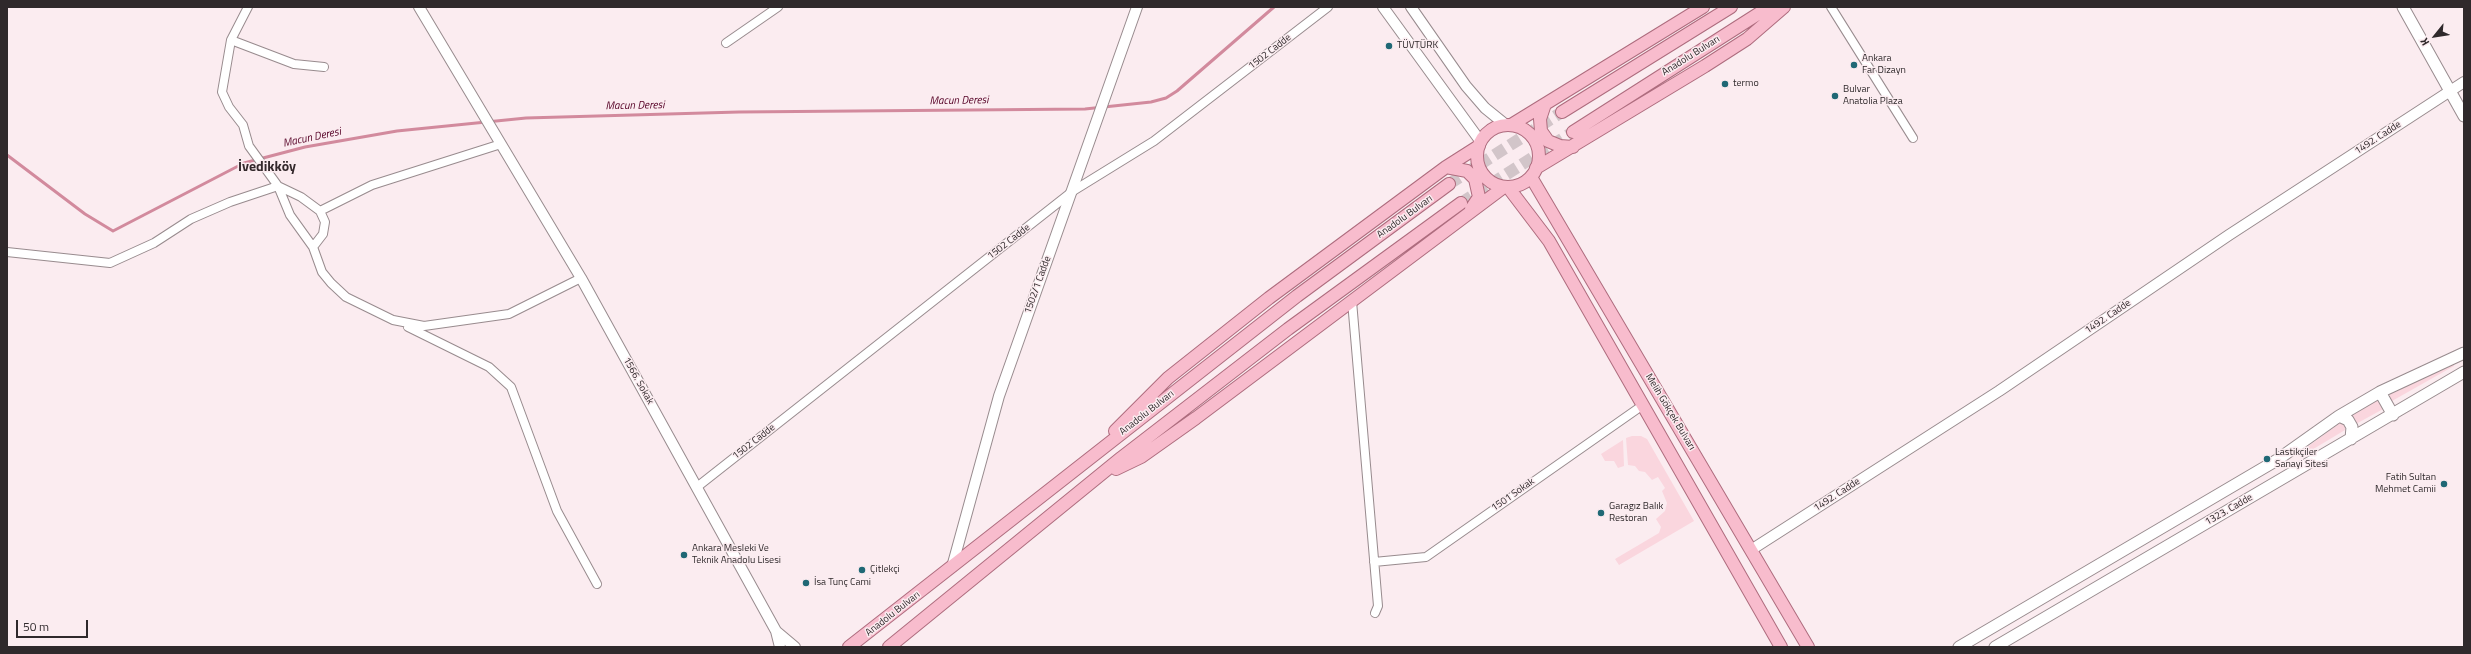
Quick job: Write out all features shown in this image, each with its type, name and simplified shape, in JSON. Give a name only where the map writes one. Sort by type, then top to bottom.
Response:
[{"type":"main road","points":[[1092,455],[1128,416],[1168,378],[1269,298],[1446,167],[1480,144],[1487,133],[1509,125],[1545,104],[1703,7]]},
{"type":"main road","name":"Anadolu Bulvarı","points":[[1562,112],[1731,7]]},
{"type":"main road","name":"Anadolu Bulvarı","points":[[1573,132],[1769,7]]},
{"type":"main road","points":[[1095,480],[1141,457],[1468,213],[1506,187],[1524,182],[1534,172],[1747,39],[1784,7]]},
{"type":"main road","points":[[2403,7],[2464,116]]},
{"type":"main road","points":[[1545,104],[1540,119],[1541,132],[1548,141],[1560,146],[1573,147]]},
{"type":"main road","points":[[1509,125],[1521,128],[1535,141],[1539,159],[1534,172]]},
{"type":"main road","points":[[1480,144],[1478,164],[1482,172],[1496,184],[1506,187]]},
{"type":"main road","points":[[1446,167],[1467,171],[1475,179],[1479,197],[1468,213]]},
{"type":"main road","name":"Melih Gökçek Bulvarı","points":[[1534,172],[1808,647]]},
{"type":"main road","name":"Anadolu Bulvarı","points":[[849,647],[1092,455],[1297,296],[1449,184]]},
{"type":"main road","name":"Melih Gökçek Bulvarı","points":[[1506,187],[1549,242],[1644,405],[1781,647]]},
{"type":"main road","name":"Anadolu Bulvarı","points":[[889,647],[1095,480],[1299,320],[1461,203]]},
{"type":"main road","points":[[1959,647],[2286,454],[2340,416],[2380,392],[2464,353]]},
{"type":"main road","name":"1323. Cadde","points":[[1997,646],[2464,372]]},
{"type":"main road","points":[[2380,392],[2393,415]]},
{"type":"main road","points":[[2340,416],[2348,420],[2352,427],[2351,439]]},
{"type":"main road","points":[[2286,454],[2296,471]]},
{"type":"street","points":[[248,7],[231,40],[222,92],[229,107],[243,125],[249,146],[264,169],[278,186],[290,215],[314,247],[322,272],[346,296],[393,320],[426,334],[488,367],[511,387],[557,511],[597,584]]},
{"type":"street","name":"1566. Sokak","points":[[419,7],[581,278],[776,631]]},
{"type":"street","points":[[726,43],[778,7]]},
{"type":"street","name":"1502/1 Cadde","points":[[952,567],[1000,396],[1094,134],[1137,7]]},
{"type":"street","name":"1502 Cadde","points":[[697,487],[1073,191],[1154,142],[1328,7]]},
{"type":"street","points":[[1383,7],[1480,144]]},
{"type":"street","points":[[1411,7],[1466,86],[1486,108],[1509,125]]},
{"type":"street","points":[[1831,7],[1913,138]]},
{"type":"street","points":[[231,40],[294,64],[324,67]]},
{"type":"street","name":"1492. Cadde","points":[[1751,550],[1999,391],[2229,235],[2464,82]]},
{"type":"street","points":[[320,211],[372,185],[501,144]]},
{"type":"street","points":[[7,252],[110,262],[154,242],[191,219],[230,202],[278,186],[300,197],[320,211],[326,222],[323,234],[314,247]]},
{"type":"street","points":[[393,320],[424,326],[509,314],[581,278]]},
{"type":"street","points":[[1352,301],[1378,606],[1375,613]]},
{"type":"street","name":"1501 Sokak","points":[[1374,562],[1426,557],[1644,405]]},
{"type":"street","points":[[776,631],[780,647]]},
{"type":"street","points":[[776,631],[795,647]]},
{"type":"shaded area","points":[[2454,364],[2454,366],[2392,401],[2389,397],[2391,393]]},
{"type":"shaded area","points":[[2377,398],[2385,408],[2354,425],[2352,413]]},
{"type":"shaded area","points":[[2341,422],[2345,424],[2345,430],[2300,457],[2298,454]]},
{"type":"shaded area","points":[[1641,436],[1647,439],[1694,521],[1619,565],[1615,559],[1659,533],[1661,527],[1656,519],[1665,511],[1667,503],[1662,491],[1665,488],[1658,477],[1652,480],[1645,472],[1639,471],[1635,466],[1628,465],[1626,438]]},
{"type":"shaded area","points":[[1623,440],[1624,466],[1618,468],[1614,461],[1605,461],[1601,454]]},
{"type":"waterway","name":"Macun Deresi","points":[[7,155],[85,214],[113,231],[244,163],[305,147],[397,131],[526,118],[739,112],[1085,109],[1151,102],[1166,98],[1177,91],[1274,7]]},
{"type":"tunnel","points":[[1449,184],[1562,112]]},
{"type":"tunnel","points":[[1461,203],[1573,132]]},
{"type":"place","name":"TÜVTÜRK","points":[[1389,46]]},
{"type":"place","name":"Ankara Far Dizayn","points":[[1854,65]]},
{"type":"place","name":"termo","points":[[1725,84]]},
{"type":"place","name":"Bulvar Anatolia Plaza","points":[[1835,96]]},
{"type":"place","name":"Lastikçiler Sanayi Sitesi","points":[[2267,459]]},
{"type":"place","name":"Fatih Sultan Mehmet Camii","points":[[2444,484]]},
{"type":"place","name":"Garagız Balık Restoran","points":[[1601,513]]},
{"type":"place","name":"Ankara Mesleki Ve Teknik Anadolu Lisesi","points":[[684,555]]},
{"type":"place","name":"Çitlekçi","points":[[862,570]]},
{"type":"place","name":"İsa Tunç Cami","points":[[806,583]]},
{"type":"district","name":"İvedikköy","points":[[267,168]]}]
